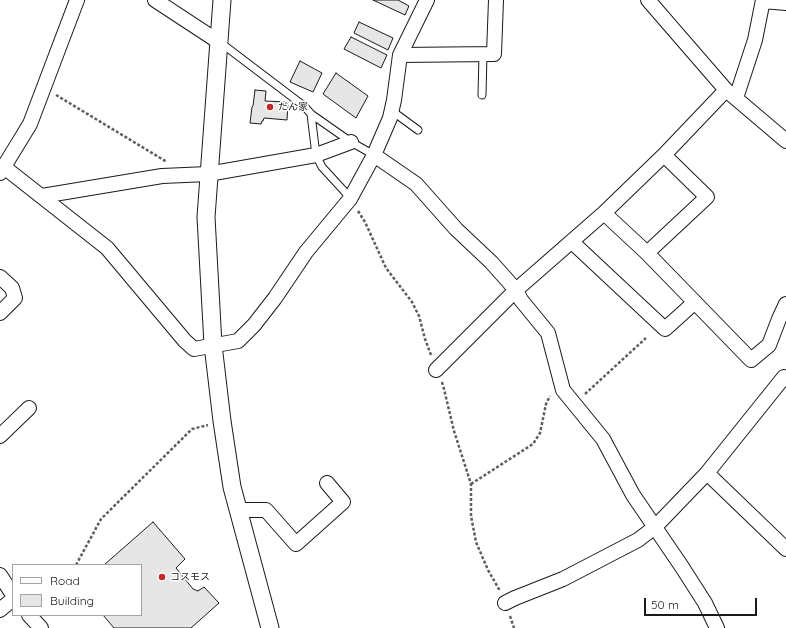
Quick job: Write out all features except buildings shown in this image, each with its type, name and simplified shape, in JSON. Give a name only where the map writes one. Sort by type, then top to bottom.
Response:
[{"type":"street","points":[[77,0],[30,124],[2,170],[42,196],[107,248],[185,341],[194,348],[238,341],[254,325],[275,298],[306,252],[350,199],[374,154],[390,118],[400,55],[427,0]]},
{"type":"street","points":[[155,0],[219,42]]},
{"type":"street","points":[[222,0],[206,217],[213,345],[232,487],[270,628]]},
{"type":"street","points":[[400,55],[494,54],[496,0]]},
{"type":"street","points":[[648,0],[732,94],[786,141]]},
{"type":"street","points":[[436,370],[516,290],[604,213],[664,155],[732,94],[755,40],[763,1],[786,2]]},
{"type":"street","points":[[42,196],[162,176],[208,174],[316,155],[351,142]]},
{"type":"street","points":[[374,154],[416,184],[456,229],[491,262],[516,290],[521,300],[548,333],[563,390],[603,439],[633,494],[705,603],[717,628]]},
{"type":"street","points":[[647,253],[707,197],[664,155]]},
{"type":"street","points":[[604,213],[647,253],[751,360],[770,345],[786,304]]},
{"type":"street","points":[[572,242],[665,329],[695,302]]},
{"type":"street","points":[[0,277],[12,288],[15,298],[0,313]]},
{"type":"street","points":[[505,603],[563,579],[638,540],[655,527],[707,473],[784,377]]},
{"type":"street","points":[[0,436],[29,408]]},
{"type":"street","points":[[707,473],[786,549]]},
{"type":"street","points":[[238,510],[266,510],[296,544],[343,502],[327,483]]},
{"type":"street","points":[[0,575],[12,593]]},
{"type":"street","points":[[0,610],[12,600]]},
{"type":"street","points":[[31,616],[41,628]]},
{"type":"lane","points":[[219,42],[304,106],[311,114],[351,142],[374,154]]},
{"type":"lane","points":[[482,95],[483,54]]},
{"type":"lane","points":[[392,111],[418,130]]},
{"type":"lane","points":[[311,114],[316,155],[322,167],[350,199]]},
{"type":"path","points":[[44,88],[190,175]]},
{"type":"path","points":[[350,199],[366,222],[386,268],[412,302],[419,316],[425,339],[444,389],[454,431],[471,484],[471,516],[476,542],[505,603],[514,628]]},
{"type":"path","points":[[574,404],[646,338]]},
{"type":"path","points":[[471,484],[533,444],[540,433],[546,404],[553,390],[561,383]]},
{"type":"path","points":[[77,564],[101,519],[192,429],[222,420]]},
{"type":"place","name":"だん家","points":[[270,107]]},
{"type":"place","name":"コスモス","points":[[162,577]]}]
